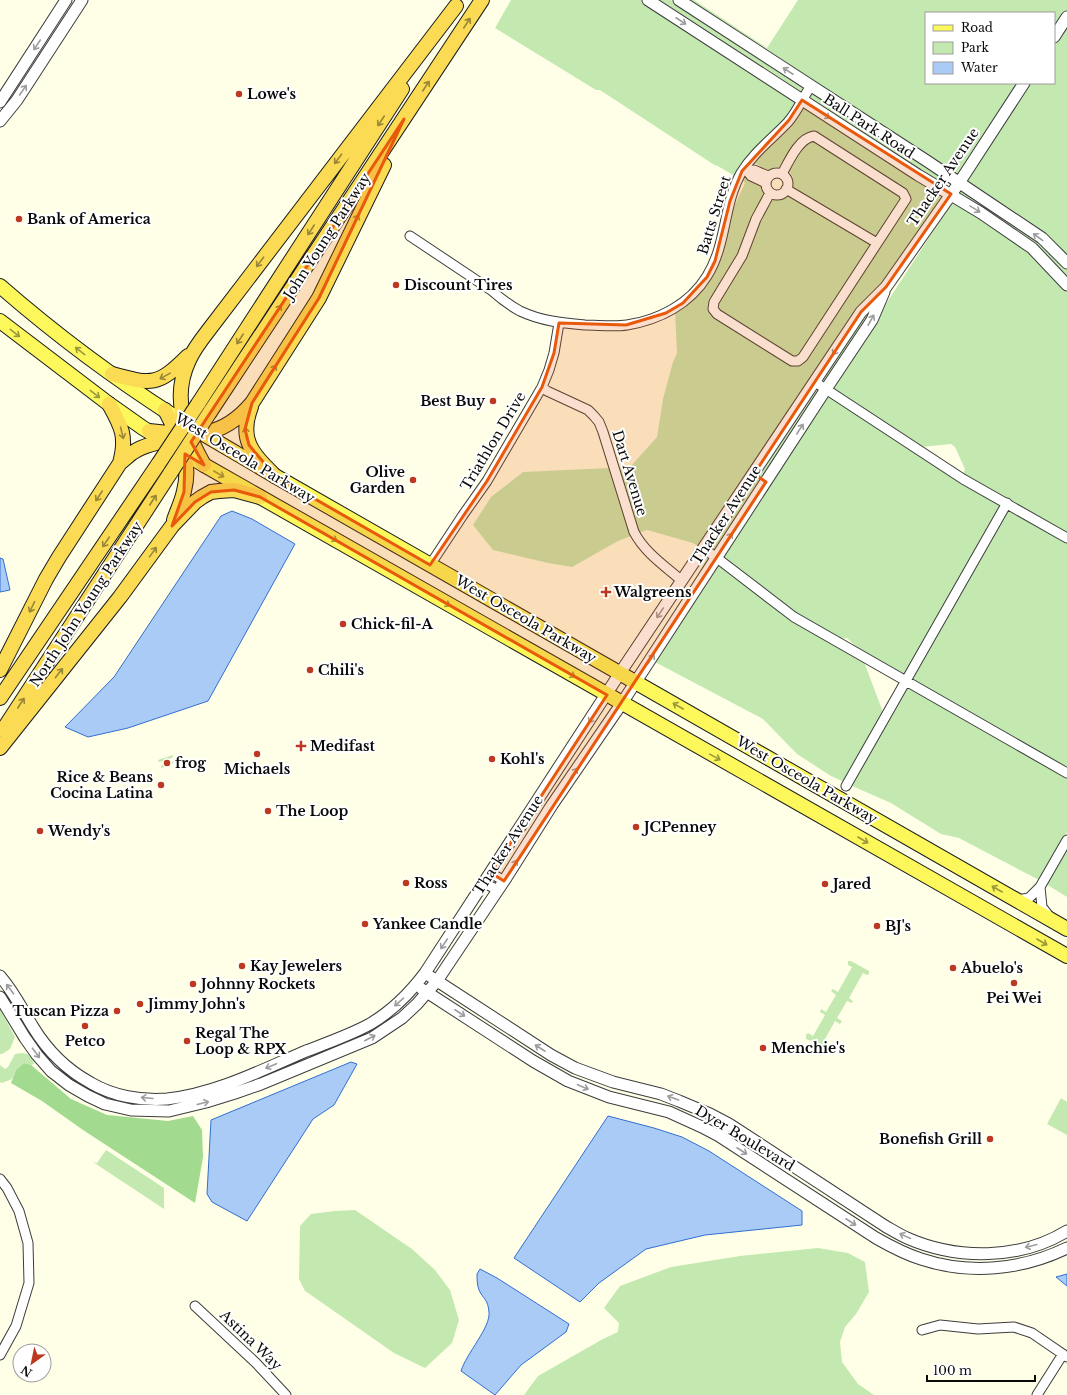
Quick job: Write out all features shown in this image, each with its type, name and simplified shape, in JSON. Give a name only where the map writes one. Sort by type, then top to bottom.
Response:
[{"type":"highway","name":"John Young Parkway","points":[[172,472],[482,0]]},
{"type":"highway","name":"John Young Parkway","points":[[159,463],[458,3]]},
{"type":"highway","points":[[172,526],[187,479],[181,389],[186,369],[195,350],[252,272],[458,3]]},
{"type":"highway","points":[[149,431],[185,438],[208,437],[242,415],[252,403],[319,298],[378,174],[395,144],[404,119]]},
{"type":"highway","points":[[112,374],[136,381],[155,381],[173,371],[195,350]]},
{"type":"highway","points":[[252,403],[246,419],[245,430],[247,439],[256,458],[274,476]]},
{"type":"highway","points":[[0,670],[49,573],[120,463],[124,441],[119,422],[109,404]]},
{"type":"highway","points":[[165,410],[204,465]]},
{"type":"highway","points":[[120,463],[133,453],[165,441]]},
{"type":"highway","name":"North John Young Parkway","points":[[0,698],[159,463]]},
{"type":"highway","name":"North John Young Parkway","points":[[0,735],[172,472]]},
{"type":"highway","points":[[0,748],[120,597],[172,526],[195,502],[211,492],[234,490],[260,498]]},
{"type":"main road","name":"West Osceola Parkway","points":[[0,286],[22,306],[112,374],[165,410]]},
{"type":"main road","name":"West Osceola Parkway","points":[[0,321],[109,404],[165,441],[208,437],[1067,929]]},
{"type":"main road","name":"West Osceola Parkway","points":[[204,465],[1067,956]]},
{"type":"street","points":[[0,102],[66,0]]},
{"type":"street","points":[[0,121],[16,100],[82,0]]},
{"type":"street","name":"Ball Park Road","points":[[648,0],[918,175],[951,194],[1032,248],[1067,285]]},
{"type":"street","name":"Ball Park Road","points":[[678,0],[1042,238],[1067,263]]},
{"type":"street","points":[[1055,35],[1067,17]]},
{"type":"street","points":[[48,29],[59,35]]},
{"type":"street","name":"Thacker Avenue","points":[[0,976],[14,994],[33,1027],[50,1050],[73,1072],[90,1083],[107,1091],[130,1097],[153,1099],[172,1098],[206,1092],[370,1024],[407,996],[425,973],[620,673],[861,312],[886,287],[959,183],[1023,84]]},
{"type":"street","name":"Batts Street","points":[[410,236],[491,290],[502,300],[520,311],[540,319],[560,323],[626,325],[646,321],[666,313],[683,303],[704,281],[716,261],[722,243],[730,200],[735,186],[746,170],[754,154],[789,120],[811,86]]},
{"type":"street","points":[[770,192],[756,219],[742,256],[714,302],[713,309],[718,314],[792,361],[798,361],[803,357],[906,199],[903,193],[814,136],[808,137],[802,142],[782,174]]},
{"type":"street","points":[[746,170],[751,176],[767,179]]},
{"type":"street","points":[[773,173],[782,174],[787,180],[786,190],[779,194],[770,192],[766,186],[767,179],[773,173]]},
{"type":"street","points":[[786,190],[877,243]]},
{"type":"street","name":"Thacker Avenue","points":[[0,997],[25,1038],[51,1071],[69,1085],[88,1096],[105,1104],[131,1110],[169,1111],[206,1102],[261,1084],[372,1038],[402,1018],[417,1004],[436,981],[636,682],[872,320],[886,287]]},
{"type":"street","name":"Triathlon Drive","points":[[430,565],[487,481],[542,387],[554,353],[560,323]]},
{"type":"street","points":[[815,382],[963,479],[1067,538]]},
{"type":"street","name":"Dart Avenue","points":[[542,387],[547,391],[583,408],[594,416],[603,432],[634,532],[639,542],[648,552],[682,581]]},
{"type":"street","points":[[754,474],[766,482]]},
{"type":"street","points":[[846,786],[1006,503]]},
{"type":"street","points":[[704,549],[794,617],[1067,773]]},
{"type":"street","points":[[1016,900],[1029,898],[1040,887],[1067,840]]},
{"type":"street","points":[[491,873],[504,881]]},
{"type":"street","points":[[484,883],[498,890]]},
{"type":"street","points":[[1040,887],[1042,907],[1052,921]]},
{"type":"street","name":"Dyer Boulevard","points":[[425,973],[550,1054],[575,1068],[613,1082],[679,1100],[729,1124],[885,1226],[906,1238],[951,1251],[983,1254],[1010,1252],[1040,1244],[1067,1231]]},
{"type":"street","name":"Dyer Boulevard","points":[[416,985],[533,1061],[568,1081],[610,1097],[669,1112],[691,1121],[719,1136],[876,1238],[921,1259],[954,1266],[982,1268],[1020,1265],[1051,1256],[1067,1248]]},
{"type":"street","points":[[25,1038],[33,1027]]},
{"type":"street","points":[[329,1042],[335,1054]]},
{"type":"street","points":[[568,1081],[575,1068]]},
{"type":"street","points":[[719,1136],[729,1124]]},
{"type":"street","points":[[0,1179],[7,1188],[19,1211],[28,1243],[29,1283],[16,1326],[0,1355]]},
{"type":"street","name":"Astina Way","points":[[195,1306],[256,1363],[286,1395]]},
{"type":"street","points":[[922,1330],[940,1325],[978,1329],[1014,1327],[1032,1333],[1065,1356],[1037,1395]]},
{"type":"highlighted area","points":[[802,100],[951,194],[886,287],[861,312],[754,474],[766,482],[504,881],[491,873],[607,695],[260,497],[234,490],[211,492],[195,502],[172,526],[184,492],[185,454],[204,465],[191,442],[404,119],[319,298],[252,403],[245,429],[249,445],[275,476],[430,565],[487,481],[542,387],[554,353],[559,323],[626,325],[666,313],[683,303],[707,277],[715,261],[730,201],[742,171],[789,120]]},
{"type":"green space","points":[[511,0],[641,0],[796,101],[787,118],[751,152],[735,176],[716,166],[600,90],[596,90],[495,28]]},
{"type":"green space","points":[[656,0],[671,0],[805,87],[801,94]]},
{"type":"green space","points":[[686,0],[694,0],[767,48],[798,0],[1067,0],[1067,10],[1055,28],[1055,12],[925,12],[925,84],[1019,84],[960,178]]},
{"type":"green space","points":[[1067,24],[1067,257],[966,182],[1027,84],[1055,84],[1055,42]]},
{"type":"green space","points":[[811,91],[947,180],[944,185],[807,98]]},
{"type":"green space","points":[[803,105],[947,197],[659,642],[710,553],[693,543],[647,530],[639,533],[618,467],[630,467],[657,437],[663,399],[673,362],[677,353],[675,312],[704,286],[711,278],[719,263],[732,213],[745,183],[742,180],[744,175],[750,179],[762,183],[766,193],[738,254],[709,309],[792,365],[800,365],[909,201],[814,132],[803,136],[791,151],[782,168],[775,167],[768,171],[753,162]]},
{"type":"green space","points":[[813,140],[900,196],[901,199],[876,238],[792,188],[793,180],[789,171],[804,144]]},
{"type":"green space","points":[[961,189],[1039,242],[1065,267],[1067,270],[1067,279],[958,194]]},
{"type":"green space","points":[[787,195],[872,245],[800,355],[797,357],[794,357],[720,311],[717,307],[717,303],[772,197],[781,198]]},
{"type":"green space","points":[[953,201],[1029,251],[1067,292],[1067,533],[963,474],[965,469],[955,447],[951,444],[922,447],[831,388]]},
{"type":"green space","points":[[826,395],[959,481],[1001,505],[904,675],[860,650],[847,638],[841,639],[796,614],[722,557]]},
{"type":"green space","points":[[610,468],[631,536],[618,541],[572,567],[493,550],[473,525],[491,497],[523,472]]},
{"type":"green space","points":[[1008,509],[1067,542],[1067,768],[911,679]]},
{"type":"green space","points":[[717,564],[864,662],[883,712],[844,782],[831,776],[797,754],[763,719],[655,662]]},
{"type":"green space","points":[[906,686],[1067,778],[1067,832],[1039,880],[959,838],[941,834],[891,803],[850,785]]},
{"type":"green space","points":[[173,755],[173,757],[169,759],[171,762],[175,762],[161,768],[164,764],[163,761],[159,762],[158,760]]},
{"type":"green space","points":[[1067,847],[1067,897],[1046,884]]},
{"type":"green space","points":[[848,961],[851,961],[869,971],[869,974],[867,975],[863,973],[849,998],[853,1001],[852,1003],[847,1001],[837,1018],[842,1021],[840,1024],[835,1021],[825,1039],[829,1042],[826,1046],[806,1039],[806,1035],[808,1033],[813,1036],[825,1015],[820,1012],[821,1009],[826,1012],[836,995],[831,991],[833,989],[838,992],[852,967],[848,965]]},
{"type":"green space","points":[[0,1009],[15,1037],[10,1049],[2,1054],[0,1054]]},
{"type":"green space","points":[[22,1053],[30,1056],[34,1064],[31,1065],[24,1063],[16,1070],[12,1079],[2,1083],[0,1082],[0,1065],[5,1069],[8,1067],[15,1054]]},
{"type":"green space","points":[[24,1063],[31,1065],[71,1099],[107,1115],[168,1121],[193,1116],[202,1130],[203,1157],[195,1203],[83,1130],[42,1101],[11,1083],[16,1070]]},
{"type":"green space","points":[[1061,1098],[1067,1102],[1067,1135],[1047,1124]]},
{"type":"green space","points":[[106,1150],[164,1188],[164,1209],[93,1162],[97,1163]]},
{"type":"green space","points":[[355,1210],[412,1249],[435,1270],[450,1290],[459,1320],[452,1343],[425,1368],[394,1353],[305,1291],[299,1279],[300,1226],[311,1214]]},
{"type":"green space","points":[[818,1248],[848,1253],[865,1262],[869,1292],[856,1314],[845,1327],[840,1342],[842,1362],[858,1384],[874,1395],[524,1395],[538,1376],[618,1332],[619,1323],[604,1308],[620,1286],[671,1267],[740,1256]]},
{"type":"water","points":[[232,511],[252,519],[295,544],[208,701],[128,728],[88,737],[65,727],[114,677],[221,516]]},
{"type":"water","points":[[0,558],[3,559],[10,590],[0,592]]},
{"type":"water","points":[[351,1062],[357,1064],[334,1105],[313,1119],[247,1221],[212,1202],[207,1194],[211,1120]]},
{"type":"water","points":[[608,1116],[682,1137],[709,1151],[802,1211],[802,1225],[705,1235],[646,1249],[599,1283],[580,1302],[514,1258]]},
{"type":"water","points":[[480,1269],[497,1278],[569,1324],[566,1332],[521,1365],[495,1395],[461,1371],[489,1318],[488,1304],[477,1284],[477,1274]]},
{"type":"water","points":[[1067,1274],[1067,1286],[1056,1277]]},
{"type":"place","name":"Lowe's","points":[[239,94]]},
{"type":"place","name":"Bank of America","points":[[19,219]]},
{"type":"place","name":"Discount Tires","points":[[396,285]]},
{"type":"place","name":"Best Buy","points":[[493,401]]},
{"type":"place","name":"Olive Garden","points":[[413,480]]},
{"type":"place","name":"Walgreens","points":[[606,592]]},
{"type":"place","name":"Chick-fil-A","points":[[343,624]]},
{"type":"place","name":"Chili's","points":[[310,670]]},
{"type":"place","name":"Medifast","points":[[301,746]]},
{"type":"place","name":"Michaels","points":[[257,754]]},
{"type":"place","name":"Kohl's","points":[[492,759]]},
{"type":"place","name":"frog","points":[[167,763]]},
{"type":"place","name":"Rice & Beans Cocina Latina","points":[[161,785]]},
{"type":"place","name":"The Loop","points":[[268,811]]},
{"type":"place","name":"JCPenney","points":[[636,827]]},
{"type":"place","name":"Wendy's","points":[[40,831]]},
{"type":"place","name":"Ross","points":[[406,883]]},
{"type":"place","name":"Jared","points":[[825,884]]},
{"type":"place","name":"Yankee Candle","points":[[365,924]]},
{"type":"place","name":"BJ's","points":[[877,926]]},
{"type":"place","name":"Kay Jewelers","points":[[242,966]]},
{"type":"place","name":"Abuelo's","points":[[953,968]]},
{"type":"place","name":"Pei Wei","points":[[1014,983]]},
{"type":"place","name":"Johnny Rockets","points":[[193,984]]},
{"type":"place","name":"Jimmy John's","points":[[140,1004]]},
{"type":"place","name":"Tuscan Pizza","points":[[117,1011]]},
{"type":"place","name":"Petco","points":[[85,1026]]},
{"type":"place","name":"Regal The Loop & RPX","points":[[187,1041]]},
{"type":"place","name":"Menchie's","points":[[763,1048]]},
{"type":"place","name":"Bonefish Grill","points":[[990,1139]]}]
